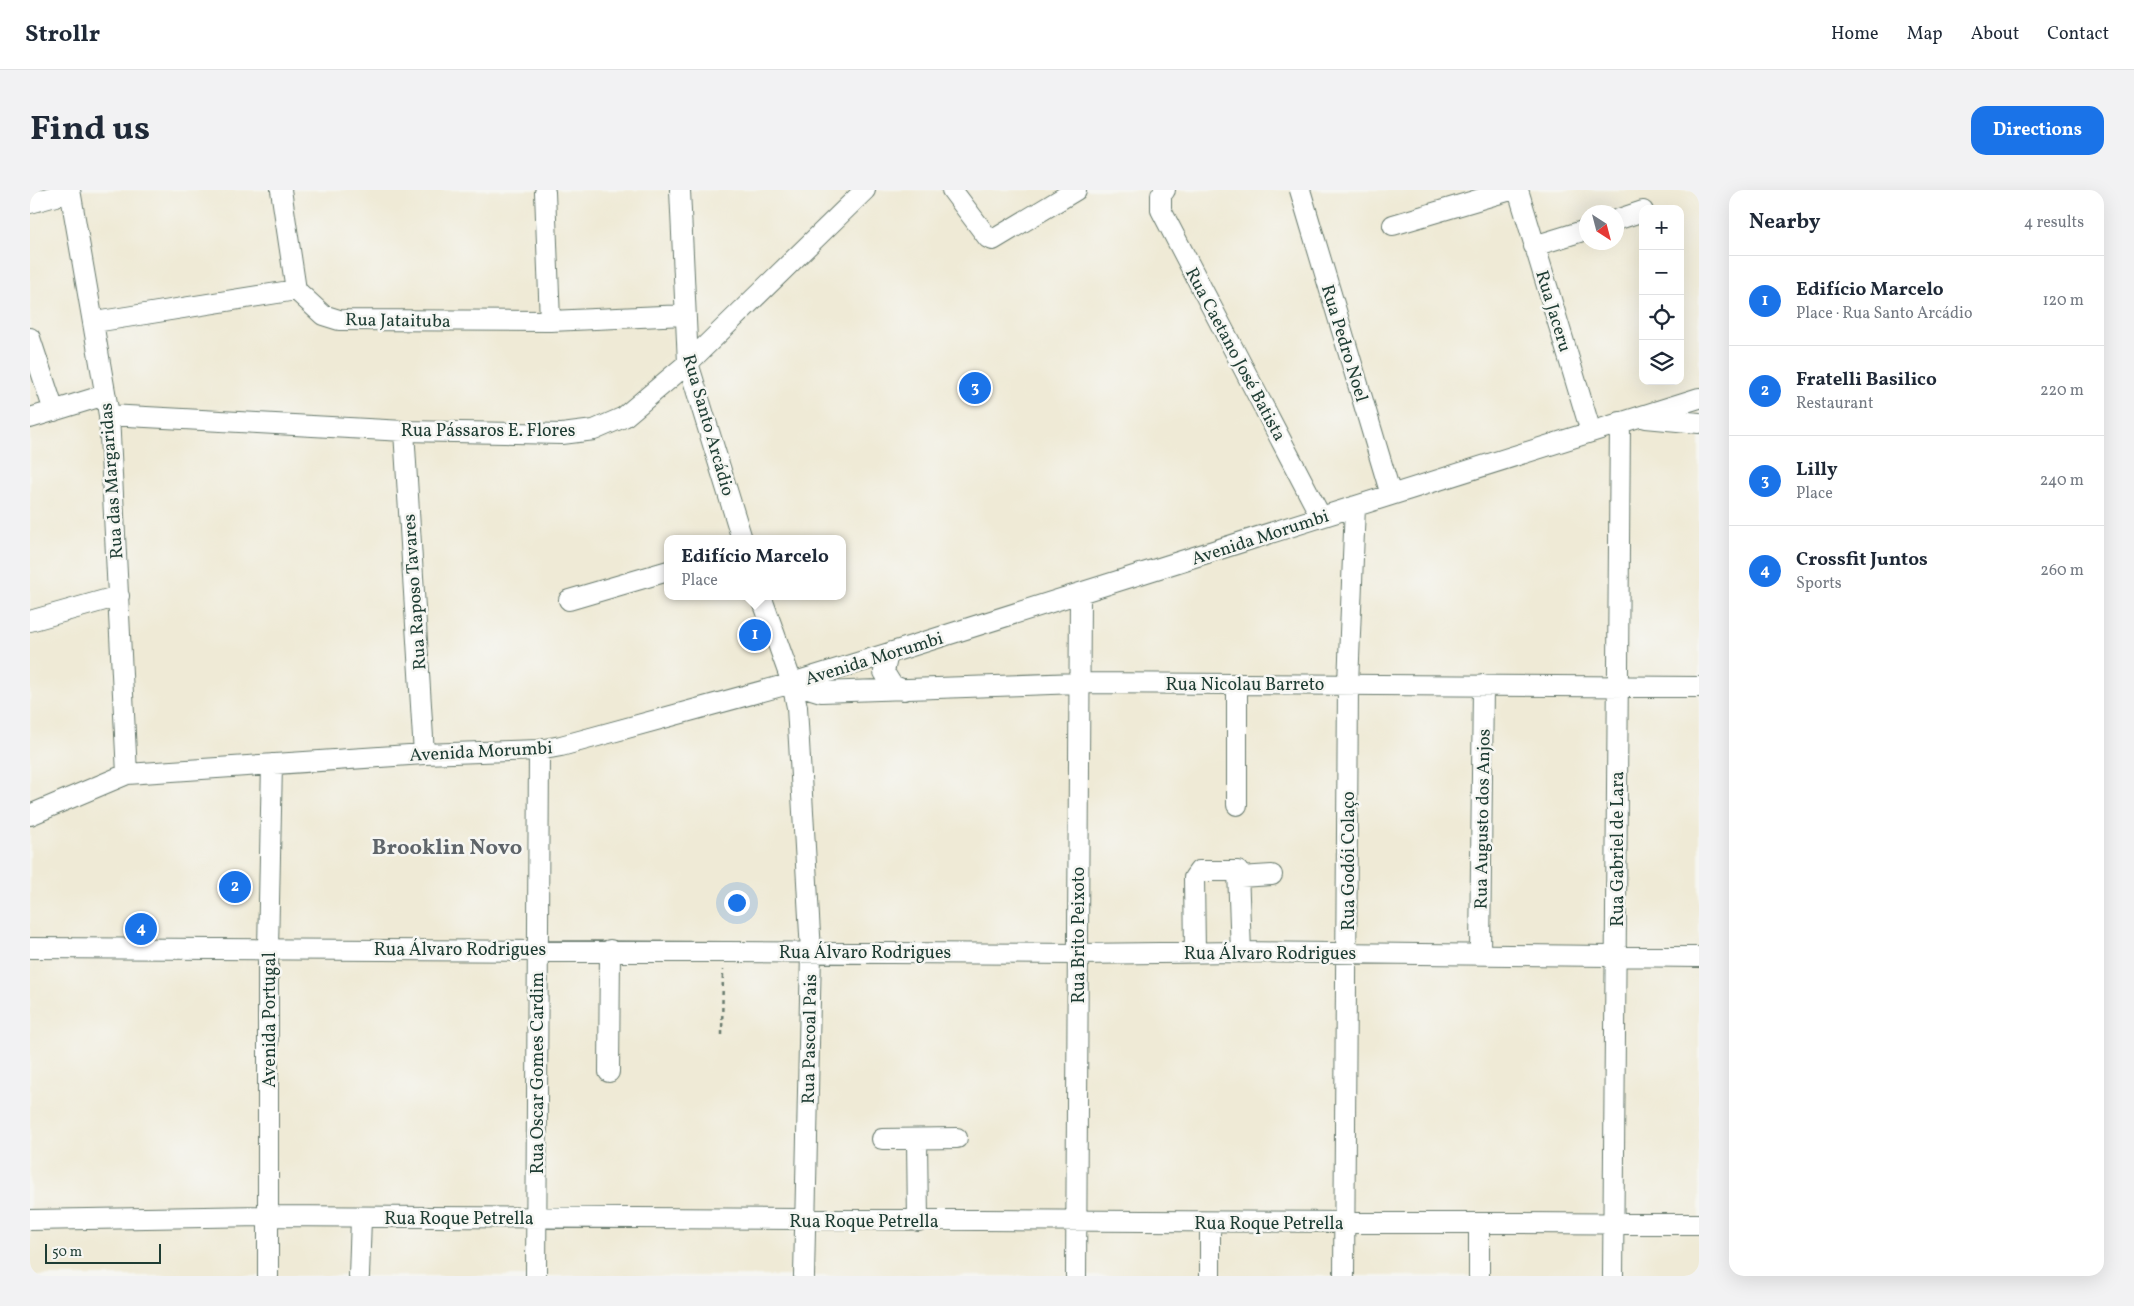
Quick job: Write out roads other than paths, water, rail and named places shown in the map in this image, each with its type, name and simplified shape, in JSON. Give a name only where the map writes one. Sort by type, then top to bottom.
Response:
[{"type":"street","points":[[95,322],[296,290],[280,190]]},
{"type":"street","name":"Rua Santo Arcádio","points":[[680,190],[688,363],[741,535]]},
{"type":"street","name":"Rua Pássaros E. Flores","points":[[109,415],[404,431],[562,434],[594,430],[624,417],[688,363],[865,190]]},
{"type":"street","points":[[952,190],[988,238],[993,240],[1076,190]]},
{"type":"street","name":"Rua Caetano José Batista","points":[[1165,190],[1161,195],[1161,210],[1321,517]]},
{"type":"street","name":"Rua Pedro Noel","points":[[1300,190],[1391,495]]},
{"type":"street","points":[[1394,225],[1511,190]]},
{"type":"street","name":"Rua Jaceru","points":[[1518,190],[1591,432]]},
{"type":"street","points":[[30,203],[70,191]]},
{"type":"street","name":"Rua das Margaridas","points":[[70,191],[95,322],[109,415],[127,774]]},
{"type":"street","points":[[545,192],[550,321]]},
{"type":"street","points":[[1624,217],[1639,212]]},
{"type":"street","points":[[1534,246],[1579,232]]},
{"type":"street","name":"Rua Jataituba","points":[[296,290],[323,314],[339,320],[550,321],[685,315]]},
{"type":"street","points":[[30,338],[54,411]]},
{"type":"street","points":[[30,418],[105,395]]},
{"type":"street","name":"Avenida Morumbi","points":[[30,815],[127,774],[424,754],[539,750],[561,746],[792,682],[892,652],[1699,398]]},
{"type":"street","points":[[1639,417],[1699,423]]},
{"type":"street","name":"Rua Gabriel de Lara","points":[[1613,1276],[1620,422]]},
{"type":"street","name":"Rua Raposo Tavares","points":[[404,431],[424,754]]},
{"type":"street","name":"Rua Godói Colaço","points":[[1344,1276],[1348,954],[1348,684],[1355,506]]},
{"type":"street","points":[[569,600],[664,572]]},
{"type":"street","name":"Rua Brito Peixoto","points":[[1076,1276],[1080,594]]},
{"type":"street","points":[[30,620],[119,596]]},
{"type":"street","points":[[762,600],[792,682]]},
{"type":"street","points":[[892,652],[887,658],[884,672],[892,685],[904,690]]},
{"type":"street","name":"Rua Nicolau Barreto","points":[[792,682],[821,692],[1078,683],[1699,687]]},
{"type":"street","name":"Rua Pascoal Pais","points":[[792,682],[796,707],[811,952],[804,1276]]},
{"type":"street","points":[[1237,684],[1237,805]]},
{"type":"street","name":"Rua Augusto dos Anjos","points":[[1480,954],[1483,685]]},
{"type":"street","name":"Rua Oscar Gomes Cardim","points":[[536,1276],[539,750]]},
{"type":"street","name":"Avenida Portugal","points":[[268,1276],[268,948],[272,764]]},
{"type":"street","points":[[1195,952],[1195,874],[1199,871],[1237,871],[1240,876],[1241,952]]},
{"type":"street","points":[[1240,876],[1272,875]]},
{"type":"street","name":"Rua Álvaro Rodrigues","points":[[30,948],[1078,954],[1241,952],[1480,954],[1616,958],[1699,957]]},
{"type":"street","points":[[609,1072],[610,950]]},
{"type":"street","points":[[882,1139],[957,1138]]},
{"type":"street","points":[[917,1140],[918,1221]]},
{"type":"street","name":"Rua Roque Petrella","points":[[30,1220],[269,1216],[805,1221],[1699,1224]]},
{"type":"street","points":[[359,1276],[361,1218]]},
{"type":"street","points":[[1210,1222],[1210,1276]]},
{"type":"street","points":[[1479,1223],[1479,1276]]},
{"type":"place","name":"Lilly","points":[[975,388]]},
{"type":"place","name":"Edifício Marcelo","points":[[755,635]]},
{"type":"place","name":"Fratelli Basilico","points":[[235,887]]},
{"type":"place","name":"Crossfit Juntos","points":[[141,929]]},
{"type":"district","name":"Brooklin Novo","points":[[447,846]]}]
